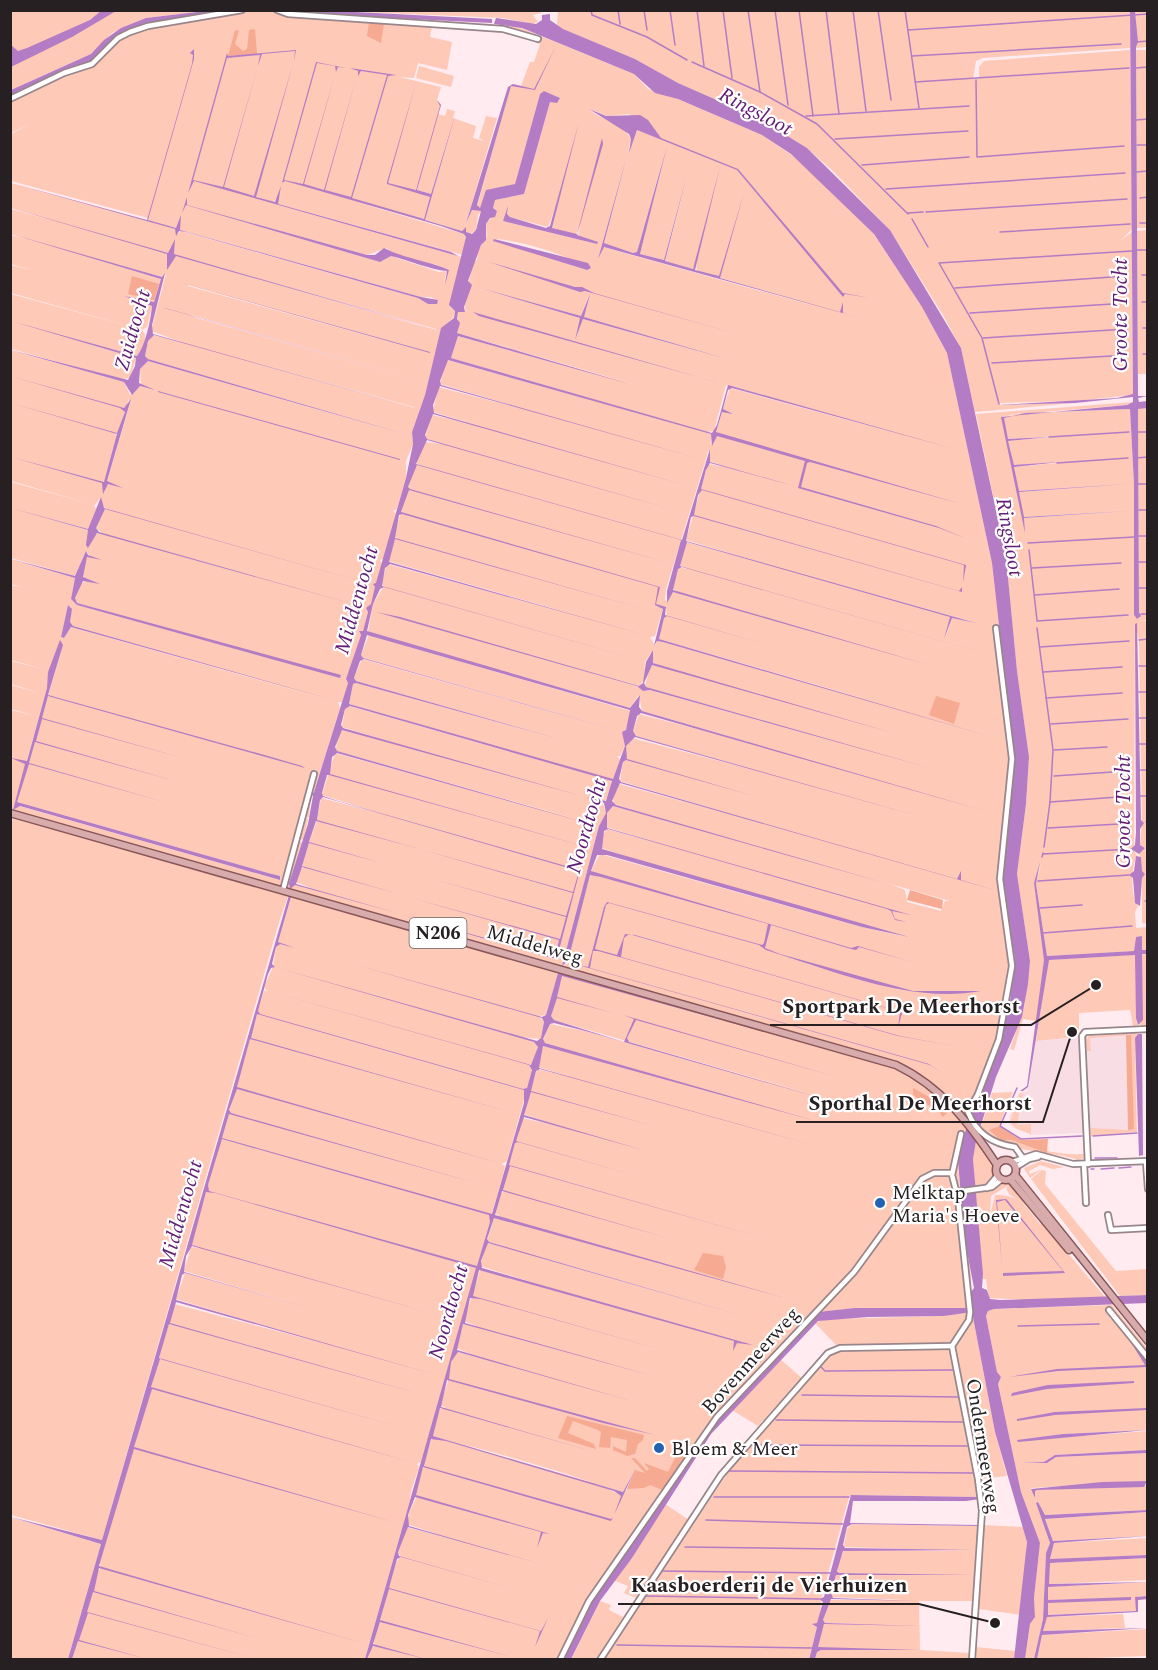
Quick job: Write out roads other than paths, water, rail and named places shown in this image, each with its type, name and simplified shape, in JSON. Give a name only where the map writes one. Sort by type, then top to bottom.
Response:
[{"type":"main road","name":"Middelweg","points":[[10,813],[881,1059],[908,1070],[933,1086],[979,1133],[997,1165]]},
{"type":"main road","name":"Middelweg","points":[[986,1146],[1004,1160]]},
{"type":"main road","name":"N206","points":[[1004,1160],[1014,1165]]},
{"type":"main road","points":[[997,1165],[1004,1160]]},
{"type":"main road","name":"N206","points":[[997,1165],[1000,1177]]},
{"type":"main road","points":[[1014,1165],[1012,1177],[1148,1341]]},
{"type":"main road","points":[[1000,1177],[1012,1177]]},
{"type":"street","points":[[10,99],[64,73],[92,64],[118,38],[130,32],[148,26],[242,10]]},
{"type":"street","points":[[277,10],[288,14],[502,29],[538,39]]},
{"type":"street","points":[[970,1122],[968,1110],[978,1094],[1001,1031],[1012,966],[1000,879],[1012,759],[996,628]]},
{"type":"street","points":[[283,890],[314,774]]},
{"type":"street","points":[[1086,1203],[1082,1036],[1085,1032],[1148,1029]]},
{"type":"street","points":[[979,1133],[992,1142],[1015,1147],[1024,1159]]},
{"type":"street","points":[[600,1659],[722,1475],[828,1353],[840,1348],[952,1346],[969,1320],[970,1310],[958,1192],[952,1173],[961,1134]]},
{"type":"street","points":[[1014,1165],[1024,1159],[1044,1157],[1078,1164],[1147,1162],[1148,1189]]},
{"type":"street","name":"Bovenmeerweg","points":[[560,1659],[589,1601],[717,1417],[854,1272],[922,1179],[931,1174],[952,1173]]},
{"type":"street","points":[[958,1192],[987,1188],[1000,1177]]},
{"type":"street","points":[[1108,1215],[1111,1230],[1148,1228]]},
{"type":"street","points":[[1109,1310],[1148,1358]]},
{"type":"street","name":"Ondermeerweg","points":[[952,1346],[982,1511],[972,1659]]},
{"type":"waterway","points":[[591,10],[592,15],[647,37],[687,60]]},
{"type":"waterway","points":[[618,10],[620,24]]},
{"type":"waterway","points":[[644,10],[647,30]]},
{"type":"waterway","points":[[670,10],[675,45]]},
{"type":"waterway","points":[[697,10],[704,66]]},
{"type":"waterway","name":"Ringsloot","points":[[723,10],[732,78]]},
{"type":"waterway","name":"Ringsloot","points":[[748,10],[760,92]]},
{"type":"waterway","name":"Ringsloot","points":[[775,10],[788,105]]},
{"type":"waterway","points":[[799,10],[813,116]]},
{"type":"waterway","points":[[826,10],[839,114]]},
{"type":"waterway","points":[[853,10],[866,111]]},
{"type":"waterway","points":[[878,10],[891,100]]},
{"type":"waterway","points":[[905,10],[919,108]]},
{"type":"waterway","points":[[908,30],[1148,14]]},
{"type":"waterway","points":[[1136,42],[1148,41]]},
{"type":"waterway","points":[[912,56],[1121,44]]},
{"type":"waterway","name":"Ringsloot","points":[[692,62],[760,92],[817,124],[908,214]]},
{"type":"waterway","points":[[1136,68],[1148,67]]},
{"type":"waterway","points":[[915,82],[1129,68]]},
{"type":"waterway","points":[[976,80],[977,157],[1124,146]]},
{"type":"waterway","name":"Ringsloot","points":[[806,116],[969,106]]},
{"type":"waterway","points":[[1136,120],[1148,119]]},
{"type":"waterway","points":[[835,139],[968,131]]},
{"type":"waterway","points":[[1137,145],[1148,145]]},
{"type":"waterway","points":[[862,165],[969,157]]},
{"type":"waterway","points":[[1136,172],[1148,171]]},
{"type":"waterway","points":[[886,189],[1125,173]]},
{"type":"waterway","points":[[1140,198],[1148,197]]},
{"type":"waterway","points":[[926,212],[1127,199]]},
{"type":"waterway","points":[[908,213],[923,212]]},
{"type":"waterway","points":[[912,219],[928,247]]},
{"type":"waterway","points":[[1140,223],[1148,223]]},
{"type":"waterway","points":[[1000,232],[1130,224]]},
{"type":"waterway","name":"Groote Tocht","points":[[1136,250],[1148,250]]},
{"type":"waterway","name":"Groote Tocht","points":[[999,404],[982,338],[939,263],[1132,251]]},
{"type":"waterway","name":"Groote Tocht","points":[[1142,275],[1148,275]]},
{"type":"waterway","name":"Groote Tocht","points":[[955,288],[1126,276]]},
{"type":"waterway","name":"Groote Tocht","points":[[1142,302],[1148,302]]},
{"type":"waterway","name":"Groote Tocht","points":[[970,313],[1128,303]]},
{"type":"waterway","name":"Groote Tocht","points":[[1143,328],[1148,328]]},
{"type":"waterway","name":"Groote Tocht","points":[[983,338],[1127,329]]},
{"type":"waterway","name":"Groote Tocht","points":[[1143,354],[1148,354]]},
{"type":"waterway","name":"Groote Tocht","points":[[992,363],[1129,355]]},
{"type":"waterway","points":[[1049,437],[1129,432]]},
{"type":"waterway","points":[[1136,432],[1148,432]]},
{"type":"waterway","points":[[1136,458],[1148,457]]},
{"type":"waterway","points":[[1057,463],[1128,458]]},
{"type":"waterway","points":[[1137,484],[1148,484]]},
{"type":"waterway","points":[[1139,510],[1148,510]]},
{"type":"waterway","points":[[1139,536],[1148,536]]},
{"type":"waterway","name":"Ringsloot","points":[[1028,543],[1134,537]]},
{"type":"waterway","name":"Ringsloot","points":[[1029,550],[1037,620]]},
{"type":"waterway","points":[[1139,562],[1148,562]]},
{"type":"waterway","name":"Ringsloot","points":[[1032,568],[1121,563]]},
{"type":"waterway","points":[[1139,588],[1148,588]]},
{"type":"waterway","points":[[1035,595],[1119,589]]},
{"type":"waterway","points":[[1141,614],[1148,614]]},
{"type":"waterway","points":[[1037,621],[1128,615]]},
{"type":"waterway","points":[[1037,628],[1053,750],[1050,802],[1044,847]]},
{"type":"waterway","points":[[1139,640],[1148,639]]},
{"type":"waterway","points":[[1040,647],[1129,641]]},
{"type":"waterway","points":[[1139,666],[1148,666]]},
{"type":"waterway","points":[[1043,672],[1122,667]]},
{"type":"waterway","points":[[1139,692],[1148,692]]},
{"type":"waterway","points":[[1046,698],[1122,693]]},
{"type":"waterway","points":[[1139,718],[1148,718]]},
{"type":"waterway","points":[[1051,724],[1128,719]]},
{"type":"waterway","points":[[1139,744],[1148,744]]},
{"type":"waterway","name":"Groote Tocht","points":[[1054,750],[1107,747]]},
{"type":"waterway","name":"Groote Tocht","points":[[1139,770],[1148,770]]},
{"type":"waterway","name":"Groote Tocht","points":[[1054,776],[1113,772]]},
{"type":"waterway","name":"Groote Tocht","points":[[1139,796],[1148,796]]},
{"type":"waterway","name":"Groote Tocht","points":[[1050,802],[1118,797]]},
{"type":"waterway","name":"Groote Tocht","points":[[1048,828],[1119,824]]},
{"type":"waterway","name":"Groote Tocht","points":[[1043,854],[1131,849]]},
{"type":"waterway","points":[[1042,857],[1043,853]]},
{"type":"waterway","name":"Groote Tocht","points":[[1038,881],[1129,875]]},
{"type":"waterway","points":[[1040,908],[1082,905]]},
{"type":"waterway","points":[[1043,933],[1132,926]]},
{"type":"waterway","points":[[1017,1088],[1000,1126],[1021,1139],[1082,1136]]},
{"type":"waterway","points":[[1093,1136],[1137,1133]]},
{"type":"waterway","points":[[1095,1158],[1117,1158]]},
{"type":"waterway","points":[[1119,1168],[1131,1167]]},
{"type":"waterway","points":[[1101,1169],[1114,1168]]},
{"type":"waterway","points":[[1018,1326],[1099,1324]]},
{"type":"waterway","points":[[821,1367],[825,1371],[953,1370]]},
{"type":"waterway","points":[[802,1395],[958,1397]]},
{"type":"waterway","points":[[776,1420],[963,1422]]},
{"type":"waterway","points":[[755,1445],[967,1446]]},
{"type":"waterway","points":[[729,1471],[973,1473]]},
{"type":"waterway","points":[[714,1497],[849,1497]]},
{"type":"waterway","points":[[706,1520],[843,1524]]},
{"type":"waterway","points":[[685,1547],[835,1549]]},
{"type":"waterway","points":[[660,1571],[830,1573]]},
{"type":"waterway","points":[[644,1596],[819,1599]]},
{"type":"waterway","points":[[970,1660],[971,1629]]},
{"type":"waterway","points":[[617,1645],[812,1648]]},
{"type":"waterway","points":[[975,1647],[975,1660]]},
{"type":"place","name":"Sportpark De Meerhorst","points":[[1096,985]]},
{"type":"place","name":"Sporthal De Meerhorst","points":[[1072,1032]]},
{"type":"place","name":"Melktap Maria's Hoeve","points":[[880,1203]]},
{"type":"place","name":"Bloem & Meer","points":[[659,1448]]},
{"type":"place","name":"Kaasboerderij de Vierhuizen","points":[[995,1623]]},
{"type":"water label","name":"Zuidtocht","points":[[132,330]]},
{"type":"water label","name":"Middentocht","points":[[356,600]]},
{"type":"water label","name":"Noordtocht","points":[[586,826]]},
{"type":"water label","name":"Middentocht","points":[[180,1214]]},
{"type":"water label","name":"Noordtocht","points":[[448,1312]]}]
